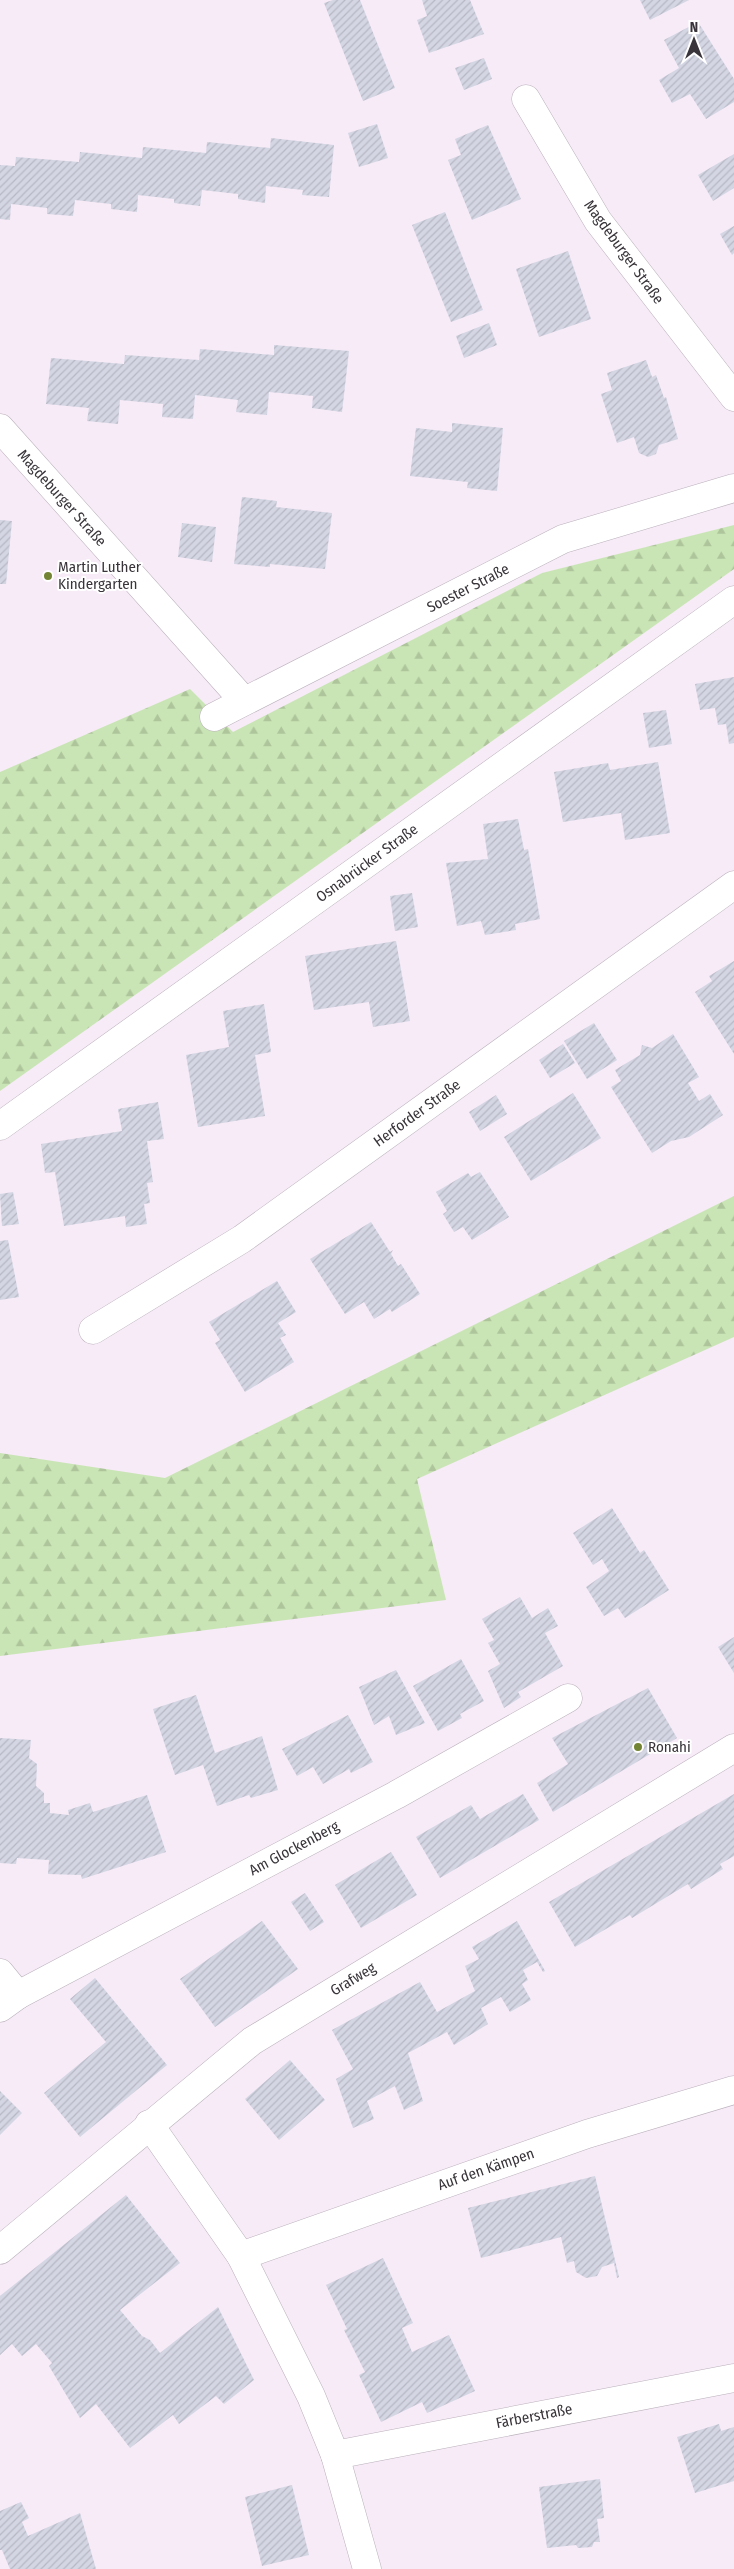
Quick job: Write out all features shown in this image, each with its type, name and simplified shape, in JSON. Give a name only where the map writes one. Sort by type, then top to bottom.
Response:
[{"type":"street","name":"Magdeburger Straße","points":[[526,99],[598,221],[734,398]]},
{"type":"street","name":"Magdeburger Straße","points":[[0,428],[244,701]]},
{"type":"street","name":"Soester Straße","points":[[214,717],[563,540],[734,488]]},
{"type":"street","name":"Osnabrücker Straße","points":[[0,1126],[734,600]]},
{"type":"street","name":"Herforder Straße","points":[[93,1330],[242,1239],[734,885]]},
{"type":"street","name":"Am Glockenberg","points":[[0,1973],[9,2002],[396,1795],[568,1698]]},
{"type":"street","name":"Grafweg","points":[[0,2250],[149,2124],[252,2041],[734,1748]]},
{"type":"street","name":"Auf den Kämpen","points":[[241,2256],[587,2134],[734,2090]]},
{"type":"street","points":[[149,2124],[241,2256],[311,2396],[335,2455],[367,2569]]},
{"type":"street","name":"Färberstraße","points":[[335,2455],[734,2378]]},
{"type":"green space","points":[[734,525],[734,569],[0,1091],[0,772],[190,689],[233,732],[542,573]]},
{"type":"green space","points":[[734,1196],[734,1337],[417,1479],[446,1600],[0,1656],[0,1453],[165,1478]]},
{"type":"building","points":[[333,0],[360,0],[395,88],[363,101],[324,3]]},
{"type":"building","points":[[422,0],[470,0],[484,34],[429,53],[417,20],[427,16]]},
{"type":"building","points":[[640,0],[689,0],[650,20]]},
{"type":"building","points":[[698,22],[734,79],[734,102],[706,119],[690,94],[672,103],[659,80],[679,68],[664,40]]},
{"type":"building","points":[[484,58],[492,79],[464,90],[455,68]]},
{"type":"building","points":[[377,124],[388,158],[359,167],[348,133]]},
{"type":"building","points":[[488,125],[521,199],[472,220],[448,160],[461,155],[455,139]]},
{"type":"building","points":[[271,138],[334,145],[329,197],[302,195],[303,190],[266,186],[265,203],[238,199],[238,194],[202,190],[200,206],[174,203],[174,199],[138,195],[137,212],[111,209],[111,204],[75,200],[73,216],[47,214],[47,208],[11,204],[10,220],[0,219],[0,165],[15,166],[16,157],[79,162],[80,152],[142,158],[143,147],[206,153],[207,142],[270,148]]},
{"type":"building","points":[[734,154],[734,188],[713,201],[698,175]]},
{"type":"building","points":[[445,212],[483,310],[451,322],[412,225]]},
{"type":"building","points":[[734,226],[734,253],[732,255],[720,234]]},
{"type":"building","points":[[568,251],[591,319],[539,337],[516,269]]},
{"type":"building","points":[[489,323],[497,345],[464,358],[456,336]]},
{"type":"building","points":[[274,345],[349,351],[342,412],[312,408],[313,396],[269,392],[267,415],[236,412],[238,400],[195,395],[193,419],[162,417],[163,404],[120,400],[118,424],[87,421],[89,408],[46,404],[51,358],[124,364],[125,355],[199,360],[200,349],[274,355]]},
{"type":"building","points":[[646,360],[652,377],[656,375],[664,398],[666,397],[678,439],[659,445],[656,454],[648,457],[639,453],[634,437],[617,443],[601,394],[612,390],[607,373]]},
{"type":"building","points":[[452,423],[503,428],[497,491],[467,488],[468,482],[410,476],[416,428],[452,432]]},
{"type":"building","points":[[242,497],[277,501],[276,507],[332,513],[325,569],[270,564],[270,567],[234,564]]},
{"type":"building","points":[[0,520],[12,521],[6,584],[0,584]]},
{"type":"building","points":[[182,523],[216,527],[212,562],[178,557]]},
{"type":"building","points":[[734,677],[734,743],[729,744],[726,724],[718,725],[715,708],[700,710],[695,684]]},
{"type":"building","points":[[666,710],[672,744],[649,748],[643,713]]},
{"type":"building","points":[[658,762],[670,833],[625,840],[621,813],[563,822],[554,772],[608,763],[610,770]]},
{"type":"building","points":[[518,819],[524,850],[528,849],[540,919],[515,924],[516,930],[485,935],[481,921],[457,926],[446,863],[488,859],[483,824]]},
{"type":"building","points":[[412,893],[418,927],[395,931],[390,896]]},
{"type":"building","points":[[396,941],[410,1021],[373,1027],[369,1002],[314,1010],[305,956]]},
{"type":"building","points":[[734,961],[734,1054],[695,992],[712,981],[709,976]]},
{"type":"building","points":[[264,1004],[271,1052],[255,1055],[265,1116],[198,1127],[186,1055],[229,1047],[223,1011]]},
{"type":"building","points":[[594,1023],[617,1060],[587,1079],[564,1041]]},
{"type":"building","points":[[673,1034],[699,1077],[688,1083],[699,1101],[710,1094],[723,1115],[689,1137],[671,1141],[652,1153],[611,1087],[621,1081],[615,1070],[640,1055],[642,1045],[652,1048]]},
{"type":"building","points":[[563,1044],[575,1063],[550,1078],[539,1060]]},
{"type":"building","points":[[573,1093],[601,1138],[531,1181],[504,1137]]},
{"type":"building","points":[[496,1095],[507,1114],[480,1131],[469,1112]]},
{"type":"building","points":[[158,1102],[164,1139],[147,1141],[153,1182],[147,1183],[150,1203],[144,1204],[147,1224],[126,1227],[125,1216],[64,1226],[55,1172],[45,1173],[41,1144],[122,1131],[118,1109]]},
{"type":"building","points":[[480,1172],[509,1217],[472,1240],[463,1227],[454,1232],[443,1214],[447,1211],[436,1192],[468,1173],[471,1177]]},
{"type":"building","points":[[13,1192],[19,1224],[2,1226],[0,1194]]},
{"type":"building","points":[[371,1222],[390,1252],[393,1250],[391,1254],[398,1266],[401,1264],[420,1294],[392,1312],[390,1309],[374,1319],[364,1302],[345,1314],[310,1259]]},
{"type":"building","points":[[8,1240],[19,1297],[0,1300],[0,1241]]},
{"type":"building","points":[[277,1281],[296,1312],[278,1323],[286,1335],[280,1338],[294,1362],[245,1392],[215,1343],[220,1340],[209,1322]]},
{"type":"building","points":[[612,1508],[640,1553],[644,1550],[669,1590],[625,1618],[618,1608],[604,1616],[586,1587],[609,1571],[602,1559],[593,1565],[573,1533]]},
{"type":"building","points":[[520,1597],[532,1618],[548,1608],[558,1626],[545,1633],[563,1666],[518,1692],[521,1697],[504,1708],[488,1671],[500,1664],[488,1643],[494,1640],[482,1619]]},
{"type":"building","points":[[734,1637],[734,1673],[718,1647]]},
{"type":"building","points":[[461,1659],[484,1701],[460,1714],[462,1718],[438,1731],[413,1686]]},
{"type":"building","points":[[396,1670],[425,1723],[396,1735],[389,1716],[374,1725],[359,1687]]},
{"type":"building","points":[[648,1688],[677,1738],[553,1812],[537,1783],[568,1764],[552,1738]]},
{"type":"building","points":[[196,1695],[215,1753],[262,1736],[278,1790],[251,1798],[249,1795],[217,1806],[203,1765],[175,1775],[153,1709]]},
{"type":"building","points":[[348,1715],[373,1762],[351,1773],[349,1769],[323,1784],[313,1767],[297,1776],[282,1749]]},
{"type":"building","points":[[0,1738],[31,1740],[29,1758],[37,1764],[36,1786],[44,1793],[44,1803],[50,1803],[50,1813],[69,1815],[68,1810],[90,1803],[93,1812],[147,1795],[166,1852],[82,1879],[81,1875],[48,1874],[49,1860],[17,1858],[16,1864],[0,1863]]},
{"type":"building","points":[[523,1794],[539,1820],[440,1878],[416,1837],[471,1805],[480,1819]]},
{"type":"building","points":[[734,1794],[734,1856],[720,1864],[723,1869],[691,1889],[688,1884],[632,1918],[630,1915],[575,1947],[549,1902]]},
{"type":"building","points":[[391,1852],[417,1895],[361,1928],[335,1885]]},
{"type":"building","points":[[305,1893],[324,1922],[310,1931],[291,1902]]},
{"type":"building","points":[[262,1921],[298,1969],[215,2027],[180,1979]]},
{"type":"building","points":[[517,1921],[545,1971],[543,1972],[537,1962],[523,1970],[528,1980],[522,1984],[531,2000],[510,2012],[501,1997],[481,2008],[488,2024],[454,2045],[447,2032],[408,2053],[423,2101],[404,2110],[395,2086],[367,2101],[374,2119],[353,2128],[336,2079],[353,2069],[332,2030],[420,1982],[437,2012],[475,1991],[465,1966],[479,1959],[472,1947]]},
{"type":"building","points":[[95,1978],[167,2065],[80,2137],[44,2093],[106,2042],[70,1999]]},
{"type":"building","points":[[290,2060],[325,2100],[279,2140],[245,2099]]},
{"type":"building","points":[[0,2091],[22,2113],[0,2135]]},
{"type":"building","points":[[595,2176],[619,2277],[617,2278],[614,2263],[602,2267],[597,2276],[586,2278],[576,2272],[574,2261],[567,2263],[561,2237],[481,2258],[468,2208]]},
{"type":"building","points":[[126,2195],[180,2263],[120,2310],[142,2336],[150,2340],[160,2353],[218,2307],[254,2380],[224,2404],[216,2396],[179,2424],[173,2415],[130,2448],[96,2404],[80,2418],[49,2366],[52,2363],[36,2344],[22,2356],[12,2344],[0,2355],[0,2296]]},
{"type":"building","points":[[383,2258],[413,2323],[402,2328],[412,2352],[449,2335],[475,2391],[427,2413],[422,2402],[381,2422],[359,2375],[365,2372],[344,2330],[347,2329],[326,2285]]},
{"type":"building","points":[[719,2424],[721,2431],[734,2427],[734,2481],[695,2493],[677,2437]]},
{"type":"building","points":[[600,2479],[604,2518],[597,2519],[600,2542],[594,2542],[592,2547],[578,2548],[576,2545],[547,2548],[539,2487]]},
{"type":"building","points":[[292,2485],[309,2555],[262,2566],[245,2497]]},
{"type":"building","points":[[21,2502],[29,2518],[22,2522],[28,2536],[80,2513],[96,2569],[10,2569],[2,2550],[0,2550],[0,2511]]},
{"type":"place","name":"Martin Luther Kindergarten","points":[[48,576]]},
{"type":"place","name":"Ronahi","points":[[638,1747]]}]
